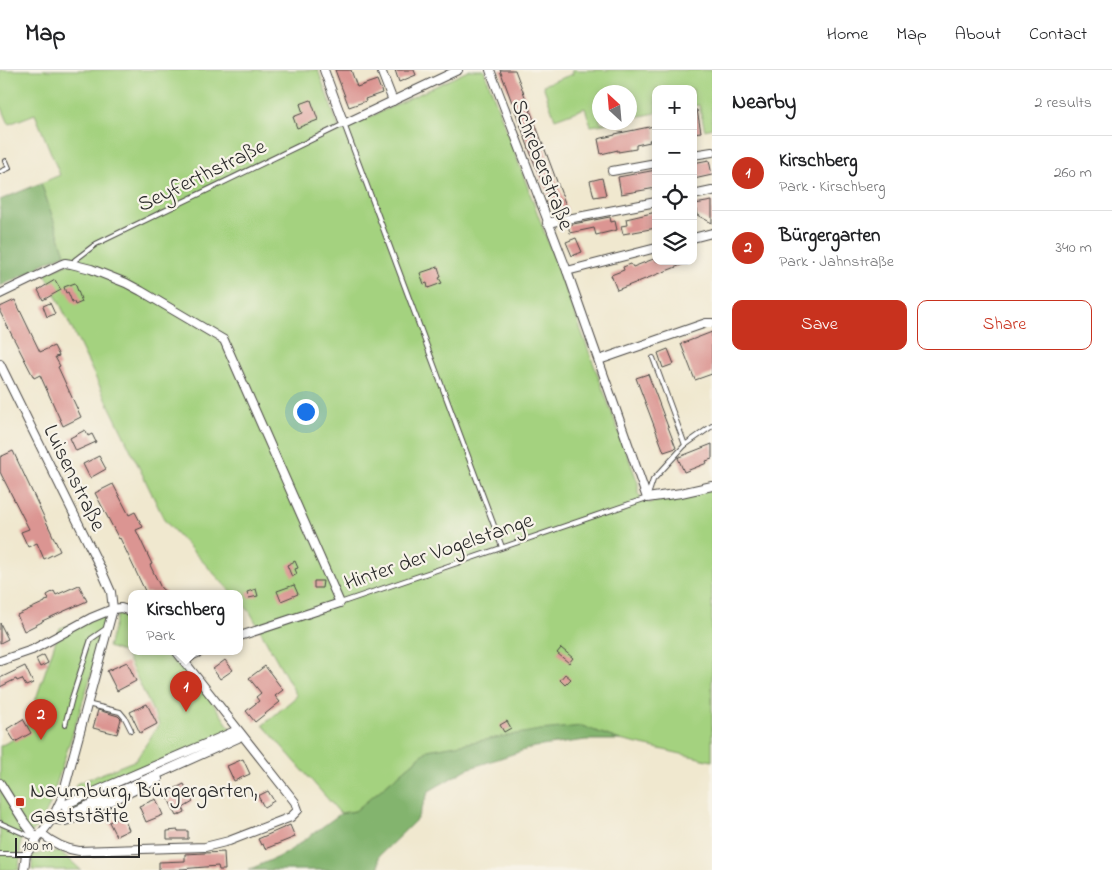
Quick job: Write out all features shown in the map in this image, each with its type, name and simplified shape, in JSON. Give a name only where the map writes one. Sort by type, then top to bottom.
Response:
[{"type":"street","points":[[324,70],[344,124]]},
{"type":"street","points":[[381,70],[393,101]]},
{"type":"street","name":"Seyferthstraße","points":[[344,124],[458,70]]},
{"type":"street","name":"Schreberstraße","points":[[490,70],[567,271],[647,498]]},
{"type":"street","points":[[697,154],[712,152]]},
{"type":"street","points":[[612,171],[652,164]]},
{"type":"street","points":[[697,194],[712,191]]},
{"type":"street","points":[[548,223],[652,203]]},
{"type":"street","points":[[697,237],[712,233]]},
{"type":"street","points":[[567,271],[652,249]]},
{"type":"street","points":[[73,262],[134,287],[224,340],[340,603]]},
{"type":"street","name":"Seyferthstraße","points":[[0,294],[60,265],[73,262]]},
{"type":"street","points":[[599,360],[706,323],[712,323]]},
{"type":"street","name":"Luisenstraße","points":[[0,364],[103,573],[111,592],[113,609]]},
{"type":"street","points":[[647,498],[712,486]]},
{"type":"street","name":"Hinter der Vogelstange","points":[[243,635],[340,603]]},
{"type":"street","points":[[0,661],[32,650],[91,618],[113,609],[121,608],[128,610]]},
{"type":"street","points":[[24,870],[26,854],[52,819],[62,798],[113,609]]},
{"type":"street","points":[[0,783],[25,823],[39,837],[48,839],[67,850],[205,847],[229,841],[291,817],[298,810],[295,802],[180,655]]},
{"type":"street","points":[[185,661],[193,655]]},
{"type":"street","points":[[235,731],[237,735],[238,738],[69,814],[64,805],[235,731]]},
{"type":"street","points":[[52,819],[65,822],[76,818],[235,745],[245,738]]},
{"type":"lane","name":"Seyferthstraße","points":[[73,262],[96,244],[344,124]]},
{"type":"lane","points":[[344,124],[502,546]]},
{"type":"lane","points":[[0,172],[9,168],[6,161]]},
{"type":"lane","points":[[653,358],[685,445]]},
{"type":"lane","points":[[647,498],[653,480],[685,445],[712,426]]},
{"type":"lane","name":"Hinter der Vogelstange","points":[[340,603],[502,546],[647,498]]},
{"type":"lane","points":[[65,725],[91,638],[107,628]]},
{"type":"lane","points":[[87,704],[120,712],[132,730]]},
{"type":"lane","points":[[0,823],[39,837]]},
{"type":"lane","points":[[0,854],[26,854]]},
{"type":"green space","points":[[0,70],[318,70],[340,131],[470,70],[484,70],[638,483],[638,494],[649,503],[712,489],[712,761],[620,740],[582,726],[428,750],[355,811],[340,813],[263,725],[297,696],[250,612],[243,604],[243,590],[229,590],[165,521],[45,273],[69,263],[41,183],[60,175],[35,114],[9,124],[0,103]]},
{"type":"green space","points":[[572,70],[712,70],[712,128],[705,130],[699,105],[697,105],[697,85],[652,85],[652,114],[637,117],[637,85],[592,85],[592,126],[585,108],[555,119],[543,85],[573,74]]},
{"type":"green space","points":[[41,183],[65,254],[0,286],[0,200]]},
{"type":"green space","points":[[118,613],[128,619],[128,655],[173,655],[205,692],[236,737],[70,813],[76,784],[136,760],[159,724],[125,653],[108,647]]},
{"type":"green space","points":[[102,615],[105,622],[90,679],[49,807],[37,828],[21,841],[19,870],[0,870],[0,746],[24,734],[60,628]]},
{"type":"green space","points":[[582,726],[620,740],[586,740],[534,747],[467,769],[429,791],[417,819],[379,856],[379,870],[248,870],[285,854],[340,814],[355,811],[428,750],[540,730]]},
{"type":"green space","points":[[61,852],[81,870],[32,870],[32,855]]},
{"type":"building","points":[[335,70],[351,70],[357,87],[377,80],[382,93],[349,107]]},
{"type":"building","points":[[395,70],[414,70],[416,75],[399,82]]},
{"type":"building","points":[[500,70],[515,70],[568,211],[557,215],[535,165]]},
{"type":"building","points":[[311,100],[318,120],[297,128],[293,117],[303,113],[300,104]]},
{"type":"building","points":[[697,110],[701,132],[697,132]]},
{"type":"building","points":[[652,126],[652,140],[649,140],[650,142],[636,145],[636,149],[618,152],[618,150],[601,154],[598,139]]},
{"type":"building","points":[[709,160],[712,175],[697,178],[697,162]]},
{"type":"building","points":[[652,171],[652,189],[621,194],[618,177]]},
{"type":"building","points":[[602,178],[606,195],[594,197],[590,181]]},
{"type":"building","points":[[712,201],[712,223],[697,215],[697,204]]},
{"type":"building","points":[[652,213],[652,229],[623,234],[621,226],[627,225],[626,219]]},
{"type":"building","points":[[610,217],[611,222],[615,221],[617,230],[596,235],[594,228],[570,233],[568,225]]},
{"type":"building","points":[[576,238],[582,252],[572,256],[566,242]]},
{"type":"building","points":[[652,260],[652,265],[681,265],[617,290],[611,275],[624,270],[623,267],[631,264],[633,267]]},
{"type":"building","points":[[438,267],[441,277],[439,278],[442,283],[428,288],[427,283],[424,284],[420,273]]},
{"type":"building","points":[[55,280],[61,290],[43,300],[38,290]]},
{"type":"building","points":[[75,283],[82,302],[75,305],[64,287]]},
{"type":"building","points":[[15,300],[40,352],[54,346],[59,356],[55,357],[60,366],[58,367],[81,417],[63,426],[40,375],[34,378],[0,312],[0,307]]},
{"type":"building","points":[[50,303],[55,314],[47,317],[43,306]]},
{"type":"building","points":[[712,332],[712,374],[695,380],[681,344]]},
{"type":"building","points":[[668,349],[674,364],[663,368],[658,353]]},
{"type":"building","points":[[648,374],[676,448],[664,452],[636,378]]},
{"type":"building","points":[[85,430],[88,436],[92,434],[96,442],[76,451],[70,438]]},
{"type":"building","points":[[712,444],[712,459],[706,461],[707,463],[684,472],[679,457]]},
{"type":"building","points":[[13,451],[60,551],[44,559],[37,543],[28,547],[21,532],[29,529],[0,472],[0,457]]},
{"type":"building","points":[[99,456],[106,469],[90,478],[83,464]]},
{"type":"building","points":[[113,484],[129,515],[135,512],[143,527],[136,530],[152,564],[150,565],[163,590],[145,590],[120,538],[95,493]]},
{"type":"building","points":[[295,561],[298,568],[295,569],[297,574],[292,577],[287,565]]},
{"type":"building","points":[[314,581],[323,581],[322,588],[314,588]]},
{"type":"building","points":[[79,585],[87,601],[24,631],[17,615],[49,600],[47,595],[54,591],[56,595]]},
{"type":"building","points":[[294,585],[298,594],[281,601],[277,591]]},
{"type":"building","points":[[256,589],[258,596],[249,598],[247,592]]},
{"type":"building","points":[[0,623],[8,639],[0,643]]},
{"type":"building","points":[[561,648],[573,658],[569,663],[557,653]]},
{"type":"building","points":[[44,655],[48,663],[40,667],[36,659]]},
{"type":"building","points":[[225,660],[233,670],[220,679],[213,669]]},
{"type":"building","points":[[127,662],[136,681],[117,691],[107,671]]},
{"type":"building","points":[[25,666],[33,683],[26,686],[22,679],[17,681],[16,679],[0,687],[0,678]]},
{"type":"building","points":[[265,666],[283,690],[275,696],[280,702],[255,722],[246,711],[259,701],[256,697],[261,693],[249,678]]},
{"type":"building","points":[[565,674],[571,679],[565,685],[560,680]]},
{"type":"building","points":[[147,704],[157,724],[140,733],[130,712]]},
{"type":"building","points":[[98,710],[118,716],[121,719],[117,734],[93,728]]},
{"type":"building","points":[[23,719],[31,733],[15,742],[7,729]]},
{"type":"building","points":[[507,721],[511,728],[504,732],[500,725]]},
{"type":"building","points":[[243,759],[250,774],[234,781],[227,766]]},
{"type":"building","points":[[184,784],[193,802],[183,808],[185,812],[177,816],[166,795]]},
{"type":"building","points":[[268,791],[274,801],[264,807],[258,796]]},
{"type":"building","points":[[156,799],[163,815],[146,822],[139,806]]},
{"type":"building","points":[[123,816],[129,830],[116,836],[109,822]]},
{"type":"building","points":[[290,825],[295,837],[265,849],[263,844],[261,845],[258,839]]},
{"type":"building","points":[[167,831],[188,831],[188,839],[167,839]]},
{"type":"building","points":[[224,852],[225,870],[219,870],[218,866],[159,870],[159,862],[185,861],[185,854]]},
{"type":"place","name":"Kirschberg","points":[[186,712]]},
{"type":"place","name":"Bürgergarten","points":[[41,740]]},
{"type":"place","name":"Naumburg, Bürgergarten, Gaststätte","points":[[20,802]]}]
